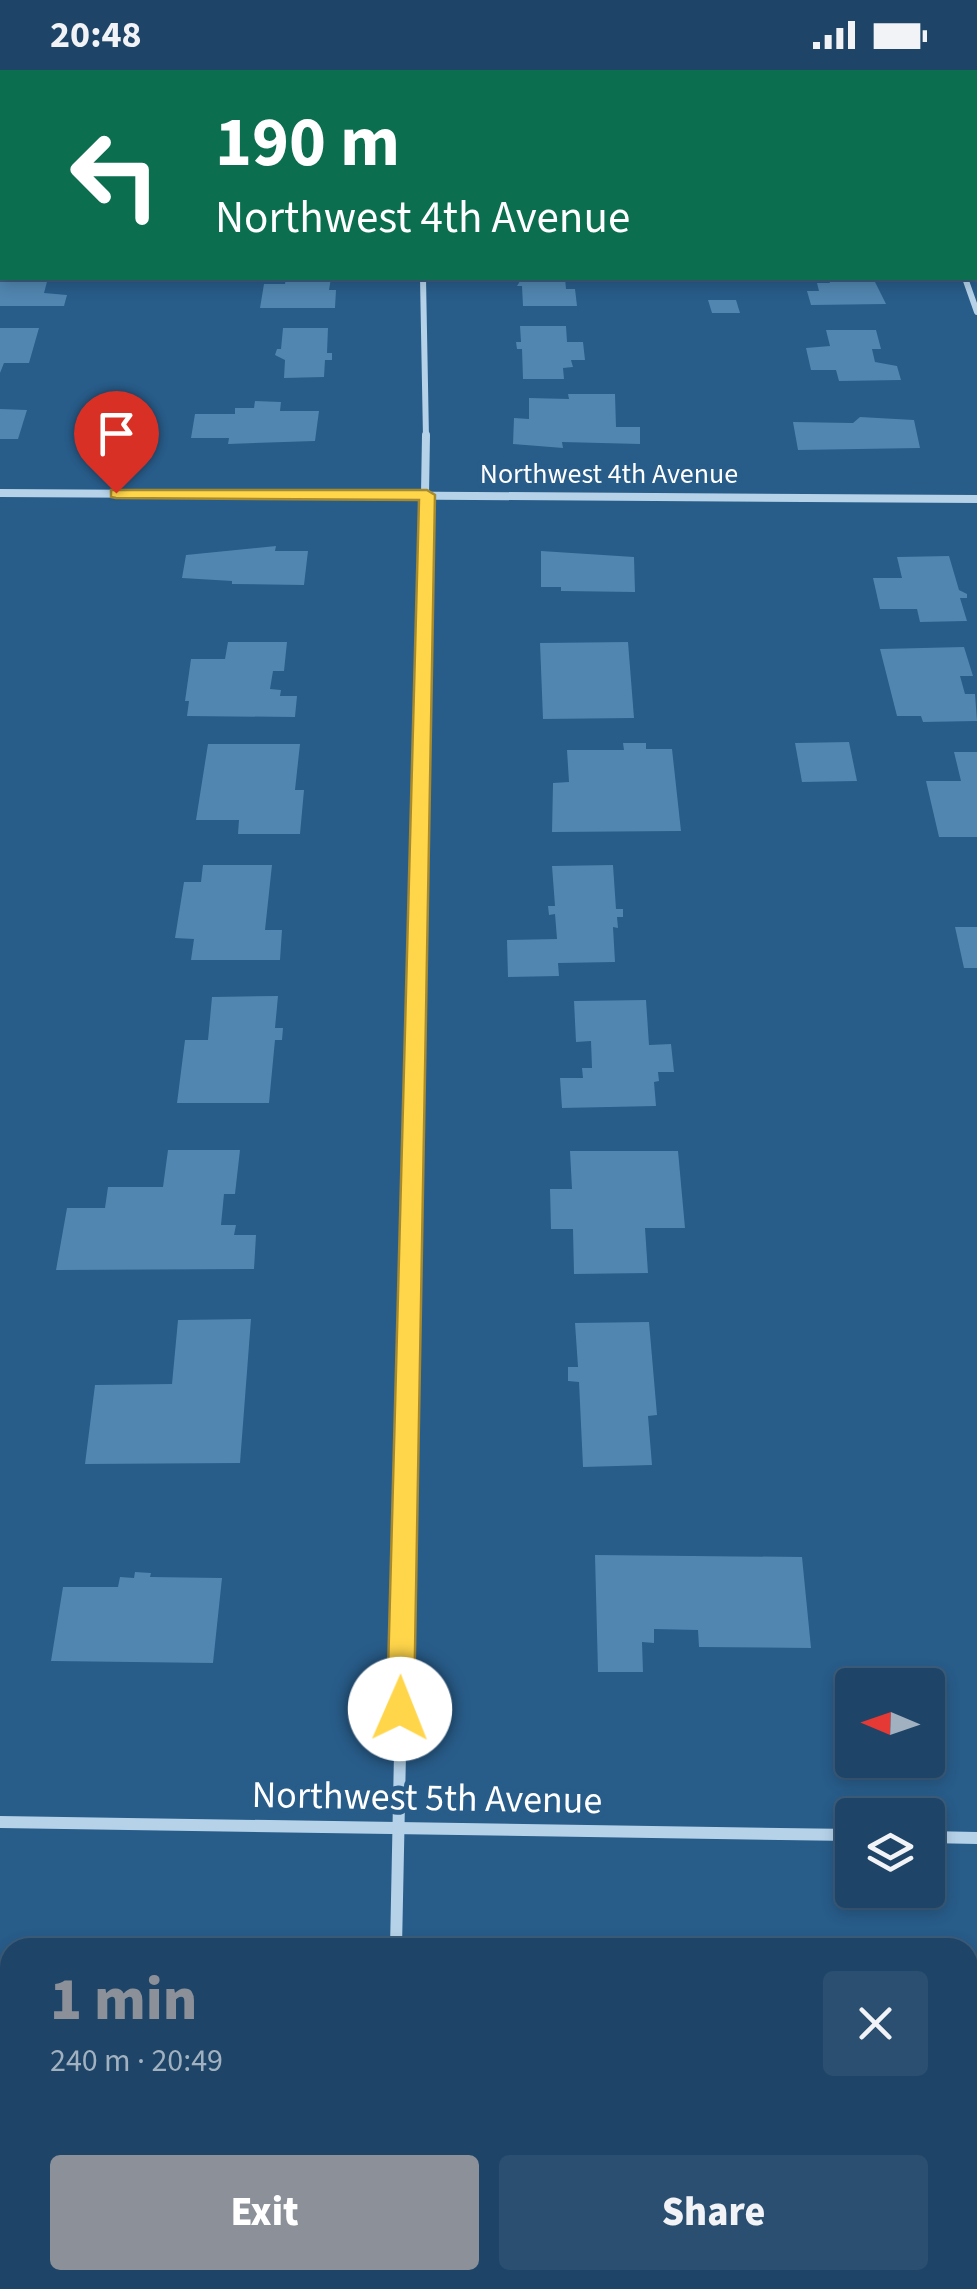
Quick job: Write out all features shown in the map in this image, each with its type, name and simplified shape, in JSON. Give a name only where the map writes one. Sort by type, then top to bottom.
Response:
[{"type":"street","points":[[396,1938],[427,495],[423,280]]},
{"type":"street","points":[[966,280],[977,312]]},
{"type":"street","name":"Northwest 4th Avenue","points":[[0,493],[977,499]]},
{"type":"street","name":"Northwest 5th Avenue","points":[[0,1822],[835,1836]]},
{"type":"street","points":[[945,1837],[977,1838]]},
{"type":"building","points":[[0,280],[47,280],[44,293],[67,295],[64,306],[0,306]]},
{"type":"building","points":[[286,280],[331,280],[329,290],[336,290],[335,308],[260,308],[264,284],[285,284]]},
{"type":"building","points":[[521,280],[565,280],[566,289],[575,289],[577,306],[523,306],[522,286],[517,286]]},
{"type":"building","points":[[829,280],[874,280],[886,304],[811,305],[807,291],[819,291],[817,283],[830,283]]},
{"type":"building","points":[[708,300],[736,300],[740,313],[712,313]]},
{"type":"building","points":[[520,326],[566,326],[567,342],[583,342],[585,360],[571,360],[573,367],[563,368],[564,379],[523,379],[522,349],[517,349],[516,342],[521,342]]},
{"type":"building","points":[[0,328],[39,328],[29,363],[4,363],[0,373]]},
{"type":"building","points":[[283,328],[328,328],[327,353],[332,353],[332,360],[325,360],[324,377],[284,378],[285,360],[275,355],[281,349]]},
{"type":"building","points":[[826,330],[876,330],[881,349],[872,349],[875,362],[897,366],[901,380],[839,381],[836,370],[811,370],[806,348],[830,346]]},
{"type":"building","points":[[568,394],[615,394],[616,427],[640,427],[640,444],[562,442],[563,448],[513,444],[514,418],[529,419],[529,398],[569,399]]},
{"type":"building","points":[[255,401],[281,402],[280,411],[319,411],[315,441],[228,444],[229,438],[191,438],[195,414],[235,414],[235,408],[254,408]]},
{"type":"building","points":[[0,409],[27,410],[18,439],[0,439]]},
{"type":"building","points":[[860,417],[914,420],[920,448],[798,450],[793,422],[853,423]]},
{"type":"building","points":[[276,546],[275,551],[308,551],[304,585],[232,584],[182,578],[186,555]]},
{"type":"building","points":[[541,551],[634,557],[635,592],[541,587]]},
{"type":"building","points":[[949,556],[959,590],[967,594],[967,598],[960,598],[967,621],[920,622],[917,609],[880,609],[873,578],[902,578],[897,557]]},
{"type":"building","points":[[228,642],[287,642],[284,671],[273,671],[270,689],[281,690],[280,696],[297,696],[295,717],[187,716],[189,701],[185,701],[191,659],[225,659]]},
{"type":"building","points":[[628,642],[634,718],[543,719],[540,643]]},
{"type":"building","points":[[964,647],[973,676],[960,676],[965,694],[975,694],[977,721],[923,722],[921,716],[897,716],[880,649]]},
{"type":"building","points":[[849,742],[857,781],[802,782],[795,743]]},
{"type":"building","points":[[623,743],[646,743],[646,749],[672,749],[681,831],[552,832],[553,783],[569,782],[567,750],[624,750]]},
{"type":"building","points":[[208,744],[300,744],[295,790],[304,790],[300,834],[238,834],[239,820],[196,820]]},
{"type":"building","points":[[954,752],[977,752],[977,837],[939,837],[926,781],[961,781]]},
{"type":"building","points":[[203,865],[272,865],[265,930],[282,930],[280,960],[191,960],[194,939],[175,938],[184,882],[201,882]]},
{"type":"building","points":[[613,865],[616,909],[623,909],[623,917],[617,917],[618,928],[613,927],[615,962],[558,963],[559,976],[508,977],[507,940],[557,939],[555,914],[549,915],[548,906],[555,906],[552,866]]},
{"type":"building","points":[[955,927],[977,927],[977,968],[964,968]]},
{"type":"building","points":[[278,996],[275,1028],[283,1028],[282,1040],[275,1040],[269,1103],[177,1103],[185,1040],[208,1040],[212,997]]},
{"type":"building","points":[[646,1000],[649,1045],[671,1044],[674,1072],[658,1072],[659,1081],[654,1082],[656,1106],[562,1108],[560,1078],[583,1078],[582,1068],[592,1068],[591,1041],[576,1042],[574,1001]]},
{"type":"building","points":[[168,1150],[240,1150],[235,1194],[224,1194],[221,1225],[236,1225],[234,1235],[256,1235],[254,1269],[56,1270],[67,1208],[105,1208],[108,1187],[163,1187]]},
{"type":"building","points":[[570,1151],[678,1151],[685,1228],[645,1228],[648,1273],[574,1274],[573,1229],[551,1229],[550,1189],[572,1189]]},
{"type":"building","points":[[251,1319],[240,1463],[85,1464],[95,1385],[172,1384],[178,1320]]},
{"type":"building","points":[[649,1322],[657,1415],[648,1416],[652,1465],[583,1467],[579,1382],[568,1381],[568,1367],[578,1367],[575,1323]]},
{"type":"building","points":[[595,1555],[802,1557],[811,1648],[699,1647],[698,1630],[654,1629],[654,1643],[642,1642],[643,1672],[598,1672]]},
{"type":"building","points":[[135,1572],[151,1573],[150,1577],[222,1578],[213,1663],[51,1661],[63,1587],[118,1587],[120,1577],[134,1578]]},
{"type":"route","points":[[116,493],[427,495],[400,1709]]}]
